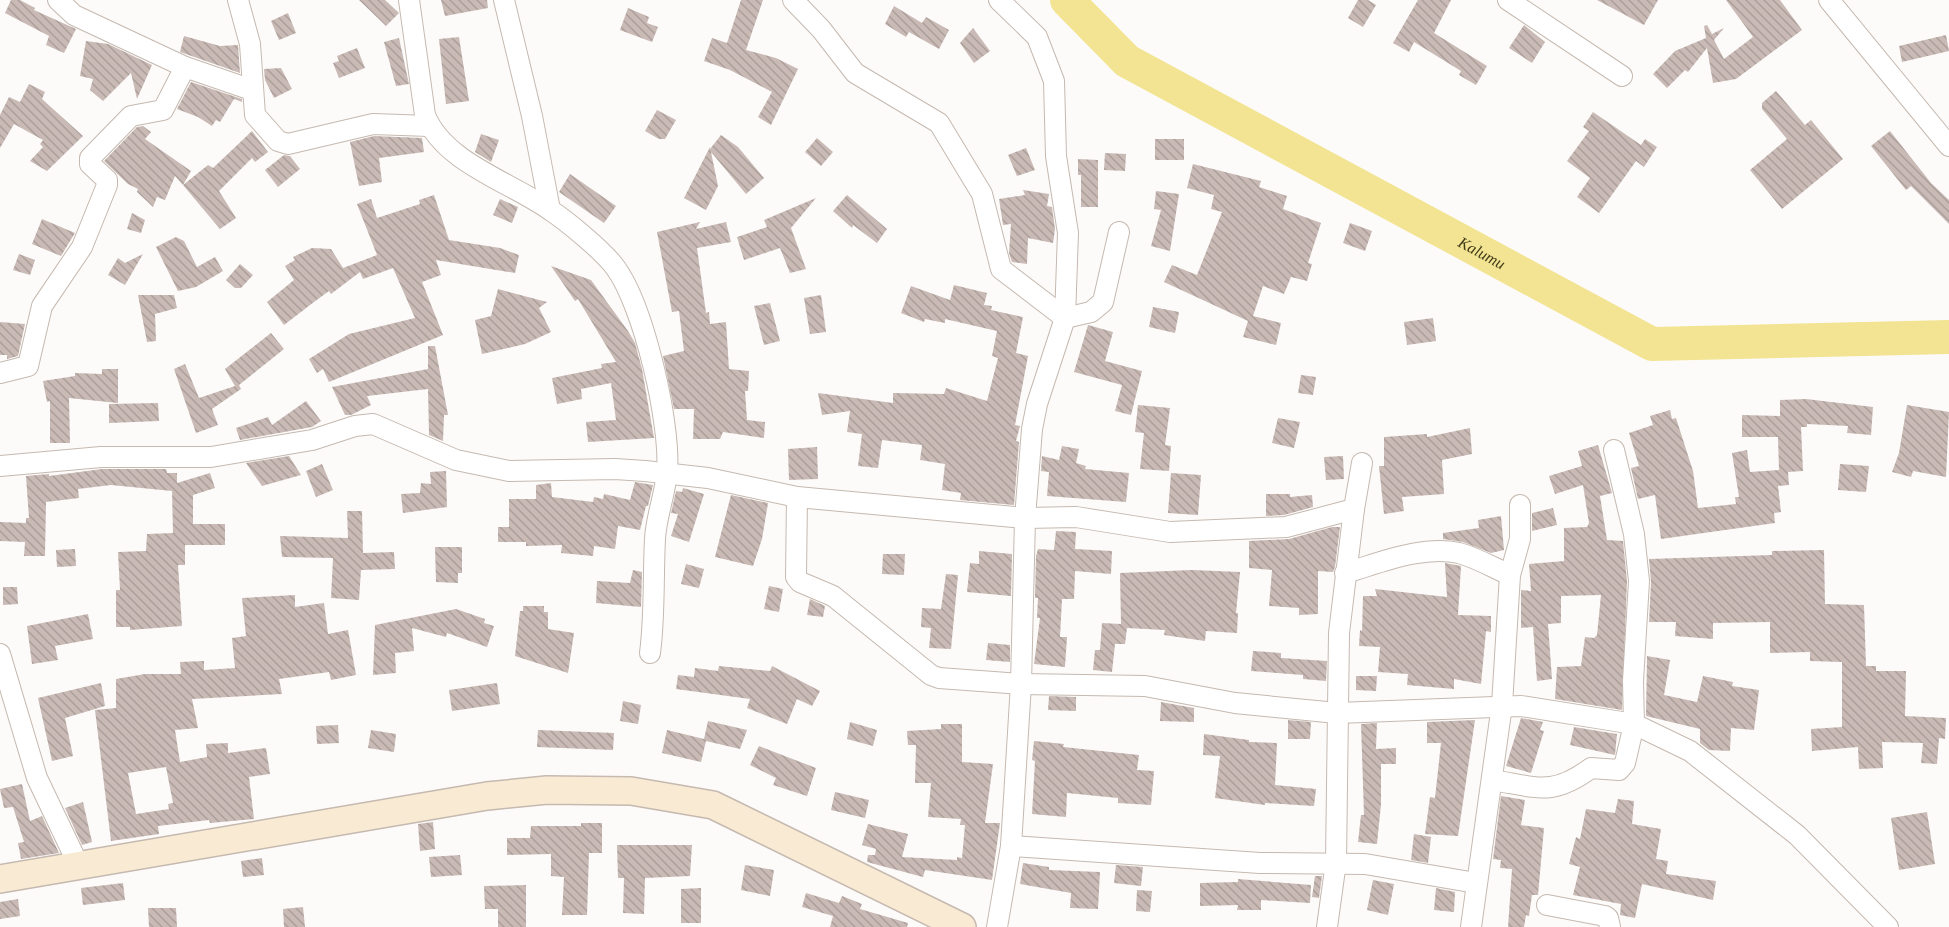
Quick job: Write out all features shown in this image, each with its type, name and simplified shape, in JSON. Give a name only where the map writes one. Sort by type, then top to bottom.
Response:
[{"type":"main road","points":[[0,879],[487,796],[547,790],[632,792],[714,805],[962,927]]},
{"type":"street","points":[[58,0],[74,15],[184,67],[252,90]]},
{"type":"street","points":[[238,0],[250,44],[255,115],[278,141],[288,144],[372,124],[429,126]]},
{"type":"street","points":[[409,0],[425,116],[429,126],[461,158],[550,210],[613,265],[635,307],[662,410],[667,447],[667,473],[656,530],[650,653]]},
{"type":"street","points":[[504,0],[532,116],[550,210]]},
{"type":"street","points":[[792,0],[821,29],[855,73],[939,123],[982,194],[1001,269],[1065,318]]},
{"type":"street","points":[[997,927],[1011,846],[1021,684],[1025,518],[1034,417],[1065,318],[1068,233],[1056,156],[1054,81],[1037,37],[999,0]]},
{"type":"street","points":[[1508,0],[1622,76]]},
{"type":"street","points":[[1829,0],[1949,146]]},
{"type":"street","points":[[0,373],[28,366],[42,306],[82,247],[107,185],[107,180],[90,164],[90,158],[131,116],[163,110],[184,67]]},
{"type":"street","points":[[1065,318],[1091,312],[1103,302],[1119,232]]},
{"type":"street","points":[[0,466],[101,457],[211,457],[301,442],[355,426],[373,424],[456,460],[509,471],[615,469],[667,473],[708,478],[797,497],[1025,518],[1076,517],[1170,532],[1286,527],[1353,509]]},
{"type":"street","points":[[1492,780],[1549,789],[1574,781],[1596,766],[1619,770],[1625,763],[1635,724],[1633,681],[1639,581],[1635,534],[1614,450]]},
{"type":"street","points":[[1327,927],[1336,862],[1336,713],[1339,633],[1353,509],[1362,463]]},
{"type":"street","points":[[797,497],[795,572],[800,582],[833,596],[931,675],[939,678],[1021,684],[1145,686],[1235,703],[1336,713],[1521,706],[1635,724],[1690,751],[1797,835],[1888,927]]},
{"type":"street","points":[[1471,927],[1502,705],[1510,575],[1520,539],[1520,505]]},
{"type":"street","points":[[1345,573],[1398,558],[1439,551],[1462,554],[1510,575]]},
{"type":"street","points":[[0,654],[37,778],[79,866]]},
{"type":"street","points":[[1011,846],[1260,863],[1365,864],[1476,883]]},
{"type":"street","points":[[1547,905],[1605,916],[1608,918],[1610,927]]},
{"type":"building","points":[[11,0],[20,0],[35,8],[34,10],[76,29],[64,53],[46,45],[49,36],[5,13]]},
{"type":"building","points":[[359,0],[385,0],[399,13],[386,26]]},
{"type":"building","points":[[441,0],[487,0],[488,8],[445,16]]},
{"type":"building","points":[[741,0],[763,0],[746,50],[776,58],[798,69],[771,125],[758,117],[772,92],[730,70],[704,61],[712,38],[727,43]]},
{"type":"building","points":[[1358,0],[1368,0],[1376,5],[1363,27],[1348,18]]},
{"type":"building","points":[[1418,0],[1451,0],[1434,33],[1487,66],[1476,85],[1459,75],[1461,71],[1414,42],[1409,52],[1393,43]]},
{"type":"building","points":[[1597,0],[1658,0],[1644,25]]},
{"type":"building","points":[[1726,0],[1780,0],[1802,30],[1736,79],[1713,83],[1707,48],[1688,72],[1685,70],[1667,88],[1653,74],[1675,51],[1706,38],[1704,26],[1707,25],[1712,34],[1724,28],[1714,40],[1724,59],[1753,37]]},
{"type":"building","points":[[894,6],[922,23],[926,17],[949,30],[939,49],[909,32],[906,37],[885,24]]},
{"type":"building","points":[[628,8],[649,17],[647,23],[658,27],[652,42],[620,30]]},
{"type":"building","points":[[288,13],[296,33],[279,40],[271,21]]},
{"type":"building","points":[[1524,25],[1545,42],[1532,63],[1509,48]]},
{"type":"building","points":[[973,28],[990,51],[974,63],[960,43]]},
{"type":"building","points":[[1946,35],[1949,51],[1902,62],[1899,46]]},
{"type":"building","points":[[184,36],[220,46],[238,45],[240,73],[180,52]]},
{"type":"building","points":[[459,37],[469,101],[446,104],[439,39]]},
{"type":"building","points":[[399,38],[409,84],[396,86],[384,42]]},
{"type":"building","points":[[86,41],[108,44],[152,65],[137,99],[131,73],[103,101],[90,90],[93,79],[80,76]]},
{"type":"building","points":[[357,48],[365,68],[339,78],[333,63],[339,61],[337,56]]},
{"type":"building","points":[[281,68],[292,89],[274,98],[265,80],[264,69]]},
{"type":"building","points":[[191,82],[242,99],[242,102],[234,99],[220,122],[216,120],[212,126],[198,117],[177,109]]},
{"type":"building","points":[[29,84],[45,92],[42,99],[83,136],[47,171],[30,161],[43,147],[40,144],[43,140],[14,124],[0,148],[0,115],[9,97],[20,102]]},
{"type":"building","points":[[1776,91],[1805,125],[1811,120],[1843,159],[1782,209],[1750,170],[1787,139],[1762,109],[1762,103]]},
{"type":"building","points":[[657,110],[676,120],[665,139],[659,139],[645,131]]},
{"type":"building","points":[[1593,112],[1641,145],[1645,139],[1657,147],[1644,167],[1636,161],[1599,213],[1577,197],[1590,178],[1567,161],[1589,131],[1583,127]]},
{"type":"building","points":[[143,126],[151,132],[145,139],[191,171],[183,185],[175,176],[165,200],[157,197],[153,207],[137,192],[138,189],[128,184],[104,161],[137,127]]},
{"type":"building","points":[[252,131],[268,152],[255,162],[252,158],[219,191],[236,218],[220,229],[183,185],[208,165],[213,168]]},
{"type":"building","points":[[1890,131],[1931,183],[1949,200],[1949,224],[1911,186],[1906,190],[1871,146]]},
{"type":"building","points":[[481,134],[499,140],[491,162],[475,152]]},
{"type":"building","points":[[721,135],[738,147],[764,178],[746,194],[711,152],[718,186],[706,210],[684,198],[710,147],[710,149]]},
{"type":"building","points":[[374,136],[422,138],[424,152],[379,158],[382,182],[359,186],[350,142]]},
{"type":"building","points":[[817,138],[833,152],[821,166],[805,152]]},
{"type":"building","points":[[1155,139],[1184,139],[1184,160],[1155,160]]},
{"type":"building","points":[[1026,148],[1035,170],[1017,176],[1008,155]]},
{"type":"building","points":[[1105,153],[1126,154],[1125,171],[1104,170]]},
{"type":"building","points":[[284,155],[290,156],[300,169],[278,187],[265,170]]},
{"type":"building","points":[[1078,159],[1098,160],[1098,207],[1081,207],[1081,175],[1078,175]]},
{"type":"building","points":[[1193,164],[1261,181],[1259,187],[1287,196],[1283,209],[1321,223],[1308,263],[1312,264],[1307,281],[1291,277],[1284,294],[1263,286],[1253,316],[1281,323],[1276,345],[1243,337],[1248,321],[1164,282],[1172,265],[1197,275],[1222,212],[1211,209],[1214,195],[1187,188]]},
{"type":"building","points":[[570,174],[616,206],[604,223],[559,192]]},
{"type":"building","points":[[1023,190],[1049,194],[1047,206],[1052,207],[1055,229],[1053,243],[1028,238],[1027,264],[1012,262],[1009,253],[1011,224],[1003,225],[999,199],[1025,195]]},
{"type":"building","points":[[1156,191],[1179,194],[1170,251],[1151,246],[1161,210],[1154,209]]},
{"type":"building","points":[[434,195],[449,240],[500,248],[519,255],[515,273],[436,260],[441,275],[422,282],[443,335],[329,382],[323,369],[317,373],[309,359],[349,334],[415,318],[393,268],[363,279],[360,272],[331,294],[329,291],[284,325],[267,302],[294,280],[285,266],[295,260],[293,257],[312,248],[331,249],[343,268],[377,255],[357,204],[371,199],[377,218],[420,204],[419,200]]},
{"type":"building","points":[[847,195],[887,229],[877,243],[853,225],[852,228],[833,211]]},
{"type":"building","points":[[816,198],[791,228],[806,269],[790,273],[780,248],[744,260],[737,237],[767,227],[764,220]]},
{"type":"building","points":[[500,199],[518,207],[512,223],[493,215]]},
{"type":"building","points":[[132,213],[145,220],[141,233],[127,229]]},
{"type":"building","points":[[42,219],[75,233],[61,256],[32,244]]},
{"type":"building","points":[[700,222],[696,229],[726,222],[731,242],[697,248],[706,313],[709,312],[710,324],[726,322],[729,369],[749,371],[748,391],[745,391],[747,420],[765,422],[764,438],[723,432],[720,439],[693,439],[694,409],[674,409],[663,356],[684,351],[679,311],[672,312],[657,232]]},
{"type":"building","points":[[1350,223],[1372,231],[1365,251],[1343,243]]},
{"type":"building","points":[[176,237],[184,241],[197,267],[215,257],[223,271],[196,287],[178,291],[156,247]]},
{"type":"building","points":[[19,254],[35,260],[30,275],[13,270]]},
{"type":"building","points":[[143,254],[125,285],[108,275],[118,258],[125,263]]},
{"type":"building","points":[[240,264],[253,275],[241,288],[235,288],[226,280]]},
{"type":"building","points":[[551,266],[591,280],[628,331],[635,343],[642,369],[654,438],[588,442],[586,422],[616,420],[611,383],[581,389],[582,399],[557,404],[552,378],[602,368],[601,364],[616,362],[578,299],[575,301]]},
{"type":"building","points":[[954,285],[987,293],[984,305],[992,306],[991,310],[1023,317],[1016,353],[1028,356],[1015,425],[1020,426],[1016,441],[1019,442],[1014,505],[960,500],[961,493],[942,490],[945,464],[920,460],[922,445],[882,440],[878,468],[858,466],[862,434],[847,432],[850,411],[822,415],[818,393],[893,403],[893,393],[944,394],[946,388],[987,401],[998,358],[992,356],[997,331],[945,319],[945,323],[925,319],[924,322],[901,313],[911,286],[950,300]]},
{"type":"building","points":[[498,289],[547,302],[539,308],[551,332],[525,344],[482,354],[475,320],[491,316]]},
{"type":"building","points":[[138,295],[174,295],[177,308],[155,314],[156,341],[147,342]]},
{"type":"building","points":[[821,295],[826,332],[810,334],[804,298]]},
{"type":"building","points":[[770,303],[780,341],[764,345],[754,306]]},
{"type":"building","points":[[1153,307],[1179,312],[1175,333],[1149,327]]},
{"type":"building","points":[[1433,318],[1436,341],[1407,345],[1404,322]]},
{"type":"building","points":[[0,322],[25,324],[18,356],[7,359],[7,355],[0,355]]},
{"type":"building","points":[[1088,325],[1113,332],[1105,361],[1142,371],[1131,415],[1115,411],[1122,385],[1074,372]]},
{"type":"building","points":[[271,333],[284,349],[239,385],[241,389],[212,409],[218,425],[196,433],[174,369],[185,364],[199,398],[235,386],[225,369]]},
{"type":"building","points":[[428,346],[435,346],[448,415],[444,415],[443,441],[429,435],[428,389],[367,396],[371,405],[351,415],[345,415],[332,387],[428,369]]},
{"type":"building","points":[[102,369],[118,369],[118,403],[69,398],[70,443],[50,443],[50,401],[47,402],[43,381],[75,376],[75,373],[102,374]]},
{"type":"building","points":[[1301,375],[1316,377],[1313,395],[1298,393]]},
{"type":"building","points":[[1806,399],[1873,407],[1871,435],[1847,433],[1848,426],[1807,424],[1807,427],[1801,427],[1803,471],[1788,472],[1789,485],[1778,486],[1781,512],[1774,513],[1775,523],[1661,539],[1655,495],[1638,499],[1631,468],[1639,466],[1629,433],[1653,425],[1650,416],[1670,410],[1672,419],[1676,418],[1693,471],[1698,508],[1736,504],[1735,497],[1739,497],[1732,453],[1747,450],[1750,472],[1779,470],[1778,437],[1742,437],[1742,415],[1780,416],[1780,400]]},
{"type":"building","points":[[306,401],[321,421],[312,427],[240,440],[236,428],[268,417],[272,425]]},
{"type":"building","points":[[158,403],[159,421],[109,423],[109,404]]},
{"type":"building","points":[[1138,405],[1170,408],[1165,445],[1171,446],[1169,471],[1140,469],[1144,433],[1135,432]]},
{"type":"building","points":[[1907,405],[1949,412],[1946,477],[1913,471],[1911,477],[1892,472],[1899,453]]},
{"type":"building","points":[[1278,418],[1300,422],[1294,448],[1272,443]]},
{"type":"building","points":[[1470,428],[1472,454],[1442,460],[1444,494],[1402,497],[1404,511],[1384,514],[1379,466],[1384,466],[1384,437],[1427,434],[1427,437]]},
{"type":"building","points":[[1598,445],[1612,493],[1600,496],[1607,540],[1623,541],[1627,581],[1622,710],[1555,699],[1557,667],[1581,666],[1585,637],[1594,638],[1597,635],[1601,595],[1561,596],[1561,623],[1548,624],[1552,679],[1537,681],[1533,627],[1521,628],[1521,590],[1531,591],[1529,564],[1564,561],[1564,528],[1587,527],[1589,523],[1583,485],[1555,494],[1549,476],[1582,466],[1578,451]]},
{"type":"building","points":[[1062,446],[1079,449],[1076,463],[1086,466],[1085,469],[1129,473],[1126,502],[1047,496],[1049,472],[1041,471],[1042,456],[1059,460]]},
{"type":"building","points":[[817,447],[818,479],[789,480],[788,449]]},
{"type":"building","points":[[289,456],[301,475],[262,486],[246,463]]},
{"type":"building","points":[[1343,456],[1344,479],[1326,480],[1324,457]]},
{"type":"building","points":[[322,464],[333,490],[316,497],[306,471]]},
{"type":"building","points":[[1840,464],[1869,466],[1866,492],[1838,490]]},
{"type":"building","points":[[102,469],[166,469],[167,473],[177,473],[177,483],[210,473],[215,488],[193,495],[193,524],[225,524],[225,545],[185,545],[185,565],[178,565],[182,626],[130,630],[130,627],[116,627],[116,590],[120,590],[118,552],[146,551],[147,534],[173,533],[172,491],[111,485],[78,489],[79,498],[46,502],[45,556],[24,556],[25,542],[0,541],[0,522],[26,523],[26,518],[29,518],[26,476],[49,474],[49,476]]},
{"type":"building","points":[[446,471],[447,507],[403,513],[401,494],[420,493],[421,483],[431,484],[430,472]]},
{"type":"building","points":[[1171,473],[1201,475],[1198,515],[1168,513]]},
{"type":"building","points":[[635,482],[653,485],[648,506],[646,506],[640,530],[618,526],[615,549],[594,546],[593,556],[561,553],[562,545],[526,546],[526,542],[498,542],[498,527],[509,527],[509,499],[536,499],[536,485],[551,483],[552,497],[593,502],[594,497],[603,499],[604,494],[630,500]]},
{"type":"building","points":[[683,488],[704,494],[689,542],[671,536],[678,514],[671,513],[676,491],[682,492]]},
{"type":"building","points":[[1266,494],[1290,494],[1290,497],[1312,495],[1313,507],[1284,515],[1266,516]]},
{"type":"building","points":[[731,495],[768,503],[762,539],[753,566],[715,557]]},
{"type":"building","points":[[1553,508],[1557,525],[1532,531],[1532,513]]},
{"type":"building","points":[[347,511],[362,511],[363,553],[394,552],[395,569],[361,570],[359,600],[331,598],[333,558],[282,557],[280,536],[348,538]]},
{"type":"building","points":[[1501,516],[1504,550],[1491,553],[1463,542],[1443,539],[1443,533],[1479,528],[1478,520]]},
{"type":"building","points":[[1332,527],[1340,527],[1335,567],[1333,572],[1318,571],[1318,614],[1299,615],[1299,608],[1269,606],[1272,570],[1249,568],[1249,541],[1289,539]]},
{"type":"building","points":[[1056,531],[1076,532],[1075,549],[1112,551],[1111,574],[1075,571],[1074,599],[1062,599],[1060,637],[1067,637],[1065,667],[1034,664],[1040,618],[1037,618],[1038,598],[1035,598],[1036,556],[1038,549],[1054,550]]},
{"type":"building","points":[[435,547],[462,547],[462,573],[458,573],[458,583],[436,582]]},
{"type":"building","points":[[75,549],[76,566],[57,567],[56,550]]},
{"type":"building","points":[[1824,550],[1825,604],[1864,605],[1866,666],[1876,666],[1876,671],[1906,671],[1905,716],[1946,718],[1945,739],[1939,738],[1937,764],[1921,763],[1923,743],[1882,742],[1883,768],[1859,769],[1858,747],[1812,751],[1811,729],[1842,727],[1842,662],[1810,661],[1810,652],[1770,653],[1770,622],[1713,623],[1713,639],[1675,636],[1676,622],[1649,622],[1651,582],[1649,559],[1772,555],[1772,551]]},
{"type":"building","points":[[979,551],[1012,554],[1011,596],[967,592],[970,563],[979,564]]},
{"type":"building","points":[[883,554],[905,554],[904,575],[882,574]]},
{"type":"building","points":[[1445,563],[1461,566],[1458,615],[1491,616],[1491,632],[1486,631],[1481,684],[1454,679],[1454,689],[1407,685],[1408,674],[1378,672],[1380,647],[1359,646],[1363,596],[1377,596],[1375,589],[1447,597]]},
{"type":"building","points":[[686,564],[704,569],[699,588],[681,584]]},
{"type":"building","points":[[633,570],[642,572],[641,607],[596,603],[597,581],[630,583]]},
{"type":"building","points":[[1192,570],[1240,572],[1236,613],[1238,613],[1237,633],[1206,631],[1205,641],[1164,635],[1165,630],[1127,628],[1125,644],[1115,644],[1112,672],[1093,670],[1095,650],[1100,650],[1102,623],[1121,624],[1120,573]]},
{"type":"building","points":[[946,574],[958,575],[951,649],[929,648],[931,628],[921,627],[922,608],[941,609]]},
{"type":"building","points":[[769,586],[783,589],[779,612],[764,609]]},
{"type":"building","points":[[3,587],[17,587],[18,604],[3,605]]},
{"type":"building","points":[[295,595],[295,607],[324,603],[328,634],[348,630],[356,675],[331,680],[329,672],[279,679],[282,694],[192,699],[198,728],[175,730],[180,762],[207,757],[206,744],[228,743],[228,753],[266,748],[270,774],[249,777],[254,819],[210,823],[209,820],[158,826],[159,834],[111,841],[95,710],[116,708],[116,679],[145,674],[181,674],[180,662],[204,661],[204,670],[235,668],[232,638],[246,636],[242,598]],"holes":[[[166,767],[173,803],[168,804],[169,809],[136,814],[128,773]]]},
{"type":"building","points":[[810,599],[825,606],[823,617],[807,615]]},
{"type":"building","points":[[523,606],[544,606],[544,612],[548,612],[548,629],[574,633],[568,673],[515,656],[520,611],[523,611]]},
{"type":"building","points":[[456,609],[485,619],[484,623],[494,626],[487,647],[447,633],[446,637],[412,628],[414,651],[395,653],[396,673],[373,675],[375,625]]},
{"type":"building","points":[[88,614],[93,639],[55,646],[58,660],[32,664],[27,626]]},
{"type":"building","points":[[988,643],[1010,645],[1010,662],[986,660]]},
{"type":"building","points":[[1253,651],[1281,653],[1281,658],[1327,661],[1326,681],[1303,679],[1303,675],[1251,671]]},
{"type":"building","points":[[1647,656],[1670,660],[1664,695],[1697,702],[1703,676],[1733,682],[1732,686],[1759,690],[1754,730],[1731,728],[1730,751],[1709,750],[1700,743],[1700,729],[1646,716]]},
{"type":"building","points":[[719,666],[770,671],[772,666],[820,691],[812,706],[797,699],[787,724],[747,708],[750,699],[676,689],[678,675],[694,677],[695,668],[718,671]]},
{"type":"building","points":[[1356,676],[1377,676],[1376,691],[1356,690]]},
{"type":"building","points":[[101,683],[105,706],[65,718],[73,756],[52,761],[38,698]]},
{"type":"building","points":[[497,683],[500,704],[452,711],[449,690]]},
{"type":"building","points":[[1049,696],[1076,697],[1076,711],[1048,710]]},
{"type":"building","points":[[623,701],[641,705],[638,724],[620,721]]},
{"type":"building","points":[[1161,702],[1194,708],[1194,722],[1160,721]]},
{"type":"building","points":[[1521,718],[1543,722],[1540,730],[1544,731],[1531,773],[1506,766]]},
{"type":"building","points":[[1288,720],[1311,722],[1310,739],[1288,739]]},
{"type":"building","points":[[1475,720],[1458,836],[1425,834],[1430,797],[1435,798],[1441,743],[1427,743],[1427,722]]},
{"type":"building","points":[[708,721],[747,730],[740,749],[706,741],[701,762],[662,753],[667,730],[704,739]]},
{"type":"building","points":[[850,722],[877,730],[873,746],[847,739]]},
{"type":"building","points":[[1377,723],[1376,749],[1396,748],[1396,764],[1381,764],[1381,804],[1377,844],[1358,842],[1361,815],[1364,815],[1361,724]]},
{"type":"building","points":[[941,724],[962,724],[962,762],[993,764],[985,823],[1000,823],[992,880],[925,870],[923,877],[867,862],[868,855],[875,855],[876,849],[862,845],[868,824],[908,834],[902,857],[957,860],[957,857],[962,858],[965,825],[960,825],[961,819],[928,817],[931,783],[915,783],[916,745],[908,745],[907,731],[941,729]]},
{"type":"building","points":[[338,725],[339,743],[317,744],[316,726]]},
{"type":"building","points":[[1574,727],[1617,734],[1615,755],[1570,745]]},
{"type":"building","points":[[371,730],[396,734],[394,752],[368,748]]},
{"type":"building","points":[[538,730],[614,733],[613,750],[537,747]]},
{"type":"building","points":[[1204,734],[1249,740],[1249,742],[1277,743],[1275,785],[1316,789],[1314,806],[1265,803],[1265,805],[1215,798],[1220,756],[1203,755]]},
{"type":"building","points":[[1034,741],[1064,744],[1063,747],[1139,755],[1137,770],[1154,771],[1151,805],[1118,803],[1118,798],[1067,793],[1066,817],[1032,814]]},
{"type":"building","points":[[759,746],[816,768],[807,796],[773,785],[776,778],[750,765]]},
{"type":"building","points":[[22,784],[30,821],[42,816],[59,853],[21,859],[18,843],[24,842],[13,807],[4,808],[0,789]]},
{"type":"building","points":[[835,792],[869,800],[865,818],[831,810]]},
{"type":"building","points":[[1501,796],[1525,800],[1521,825],[1544,828],[1538,895],[1532,895],[1529,916],[1526,915],[1524,927],[1508,927],[1512,869],[1500,868],[1501,860],[1493,859]]},
{"type":"building","points":[[1618,799],[1634,801],[1632,824],[1661,829],[1656,859],[1668,861],[1666,874],[1716,881],[1713,900],[1642,884],[1635,918],[1620,915],[1621,904],[1573,895],[1580,867],[1569,864],[1576,837],[1580,839],[1586,809],[1615,813]]},
{"type":"building","points":[[83,802],[92,842],[82,845],[65,808]]},
{"type":"building","points":[[1927,812],[1935,864],[1899,870],[1891,818]]},
{"type":"building","points":[[433,822],[435,849],[420,851],[418,824]]},
{"type":"building","points":[[581,823],[602,823],[602,853],[589,853],[587,915],[562,915],[564,877],[551,876],[551,854],[507,855],[507,838],[530,838],[531,826],[581,826]]},
{"type":"building","points":[[1414,834],[1431,837],[1428,863],[1411,860]]},
{"type":"building","points":[[617,845],[692,845],[690,876],[645,878],[644,914],[623,913],[624,878],[618,878]]},
{"type":"building","points":[[460,855],[462,875],[431,877],[429,857]]},
{"type":"building","points":[[262,858],[264,875],[243,877],[241,861]]},
{"type":"building","points":[[1023,863],[1049,867],[1049,870],[1100,872],[1098,909],[1070,908],[1071,893],[1020,884]]},
{"type":"building","points":[[745,865],[774,870],[770,896],[741,890]]},
{"type":"building","points":[[1116,865],[1143,867],[1141,886],[1114,883]]},
{"type":"building","points":[[1315,876],[1322,876],[1319,898],[1312,897]]},
{"type":"building","points":[[1238,879],[1311,885],[1310,903],[1261,900],[1261,910],[1237,910],[1238,905],[1200,906],[1200,883],[1238,882]]},
{"type":"building","points":[[1373,880],[1394,884],[1388,915],[1367,910]]},
{"type":"building","points":[[123,883],[125,900],[83,905],[81,888]]},
{"type":"building","points":[[526,885],[526,927],[498,927],[498,909],[485,909],[484,886]]},
{"type":"building","points":[[701,888],[701,923],[681,923],[681,889]]},
{"type":"building","points":[[1436,888],[1455,892],[1454,912],[1434,910]]},
{"type":"building","points":[[1137,890],[1152,891],[1150,912],[1136,911]]},
{"type":"building","points":[[806,893],[839,903],[842,896],[862,904],[860,909],[908,923],[907,927],[830,927],[833,916],[802,907]]},
{"type":"building","points":[[18,899],[20,916],[0,919],[0,902]]},
{"type":"building","points":[[303,907],[305,927],[284,927],[283,909]]},
{"type":"building","points":[[148,908],[176,908],[177,927],[149,927]]},
{"type":"waterway","name":"Kalumu","points":[[1067,0],[1127,61],[1652,344],[1949,337]]}]
